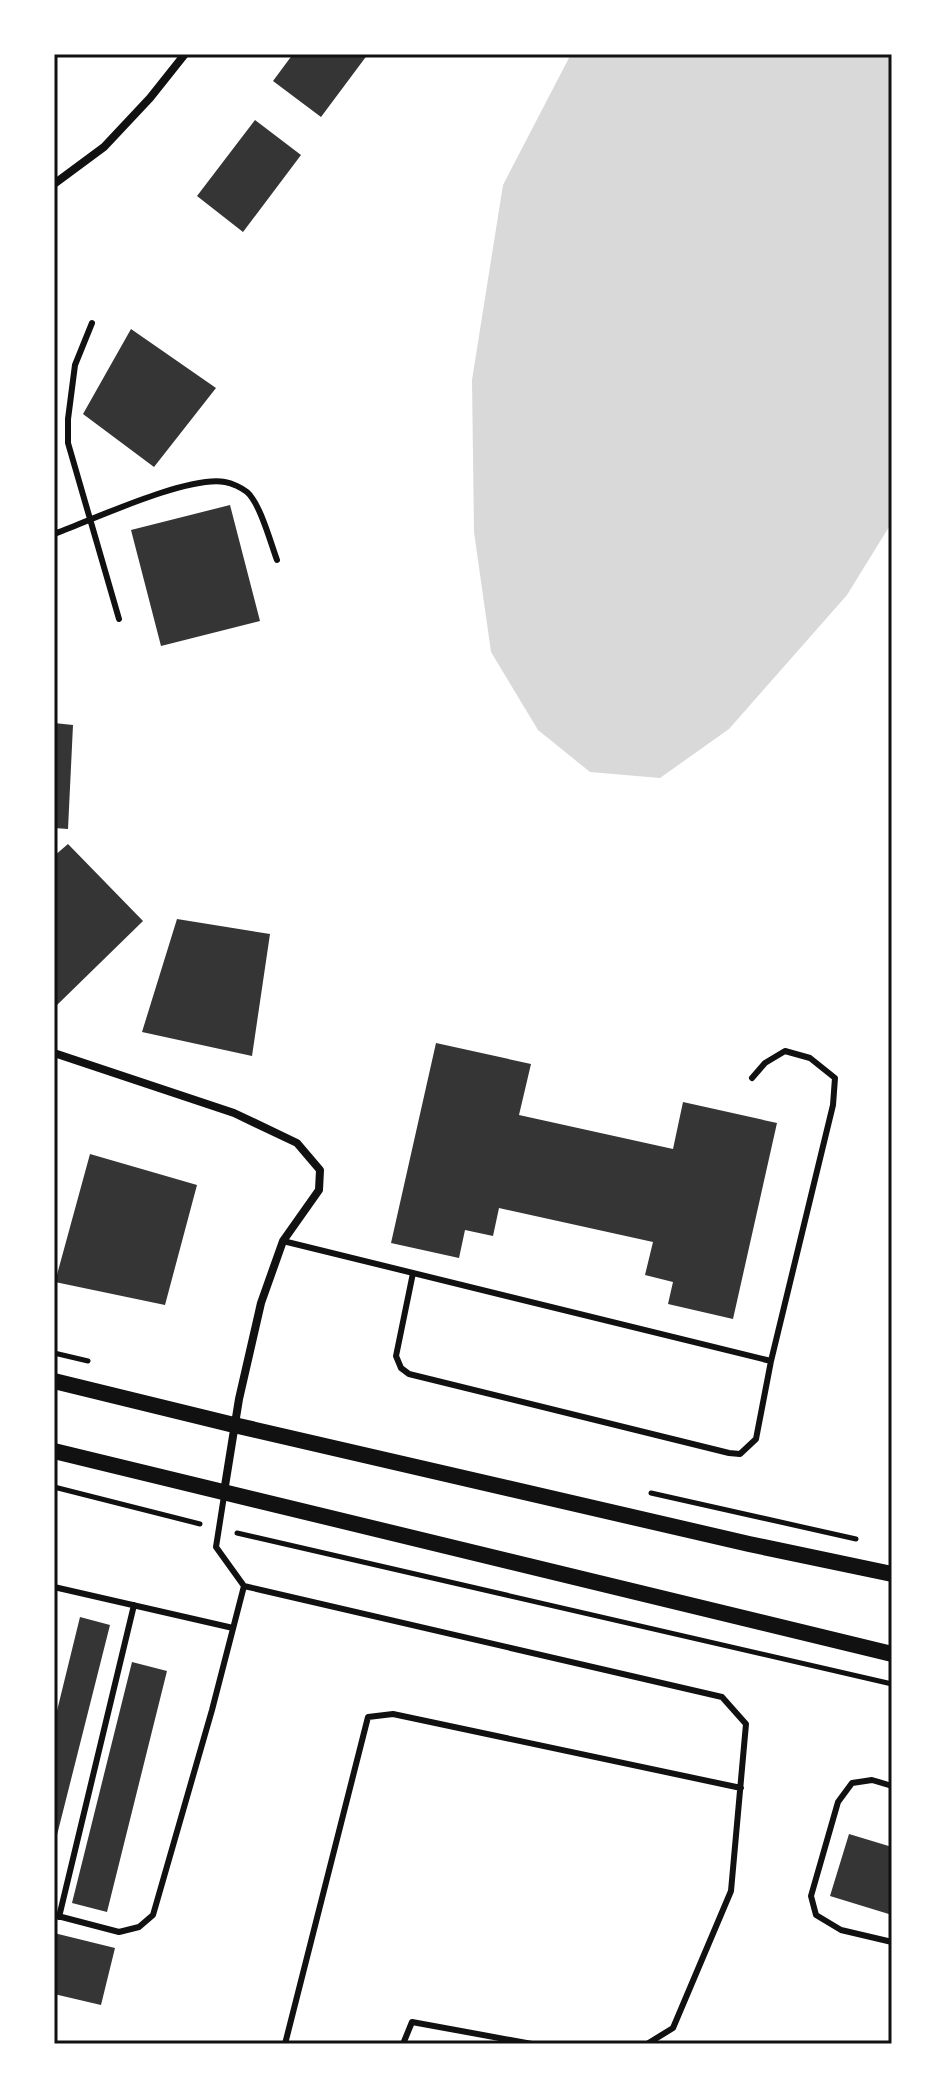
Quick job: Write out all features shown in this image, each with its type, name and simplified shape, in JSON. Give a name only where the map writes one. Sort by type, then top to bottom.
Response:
[{"type":"main road","points":[[54,1381],[749,1544],[892,1574]]},
{"type":"main road","points":[[54,1451],[892,1654]]},
{"type":"street","points":[[54,184],[104,147],[150,98],[185,54]]},
{"type":"street","points":[[54,1053],[234,1113],[297,1143],[320,1170],[319,1190],[283,1241],[261,1303],[234,1425],[224,1492]]},
{"type":"lane","points":[[92,323],[75,365],[68,443],[119,619]]},
{"type":"lane","points":[[54,534],[168,491],[202,482],[225,482],[245,490],[254,499],[277,560]]},
{"type":"lane","points":[[413,1273],[396,1356],[401,1368],[409,1374],[740,1454],[756,1439],[771,1361],[833,1105],[835,1078],[810,1058],[785,1051],[765,1063],[752,1078]]},
{"type":"lane","points":[[283,1241],[771,1361]]},
{"type":"lane","points":[[224,1492],[216,1547],[244,1586],[722,1697],[746,1724],[731,1891],[673,2028],[647,2044]]},
{"type":"lane","points":[[134,1605],[56,1916],[119,1932],[139,1927],[153,1915],[244,1586]]},
{"type":"lane","points":[[54,1587],[233,1628]]},
{"type":"lane","points":[[285,2044],[368,1717],[393,1714],[741,1788]]},
{"type":"lane","points":[[892,1786],[872,1780],[852,1783],[838,1802],[811,1896],[816,1915],[841,1930],[892,1942]]},
{"type":"lane","points":[[403,2044],[412,2022],[532,2044]]},
{"type":"path","points":[[54,1353],[100,1364]]},
{"type":"path","points":[[54,1487],[218,1529],[892,1684]]},
{"type":"path","points":[[639,1491],[864,1541]]},
{"type":"shaded area","points":[[571,54],[892,54],[892,522],[847,595],[729,729],[660,778],[590,772],[538,730],[491,652],[474,532],[472,380],[503,185]]},
{"type":"building","points":[[293,54],[368,54],[321,117],[273,81]]},
{"type":"building","points":[[255,120],[301,155],[243,232],[197,196]]},
{"type":"building","points":[[131,329],[216,388],[154,467],[83,414]]},
{"type":"building","points":[[230,505],[260,621],[161,646],[131,530]]},
{"type":"building","points":[[54,723],[73,725],[68,829],[54,828]]},
{"type":"building","points":[[68,844],[143,921],[57,1005],[54,1001],[54,856]]},
{"type":"building","points":[[177,919],[270,934],[252,1056],[142,1032]]},
{"type":"building","points":[[436,1043],[531,1064],[519,1115],[673,1149],[683,1102],[777,1123],[733,1319],[668,1304],[673,1282],[645,1275],[653,1242],[499,1208],[493,1236],[465,1230],[459,1258],[391,1243]]},
{"type":"building","points":[[90,1154],[197,1185],[165,1305],[55,1282]]},
{"type":"building","points":[[80,1617],[110,1625],[55,1843],[54,1723]]},
{"type":"building","points":[[132,1662],[167,1671],[107,1912],[72,1903]]},
{"type":"building","points":[[849,1834],[892,1847],[892,1915],[830,1896]]},
{"type":"building","points":[[54,1933],[115,1948],[101,2005],[54,1994]]}]
